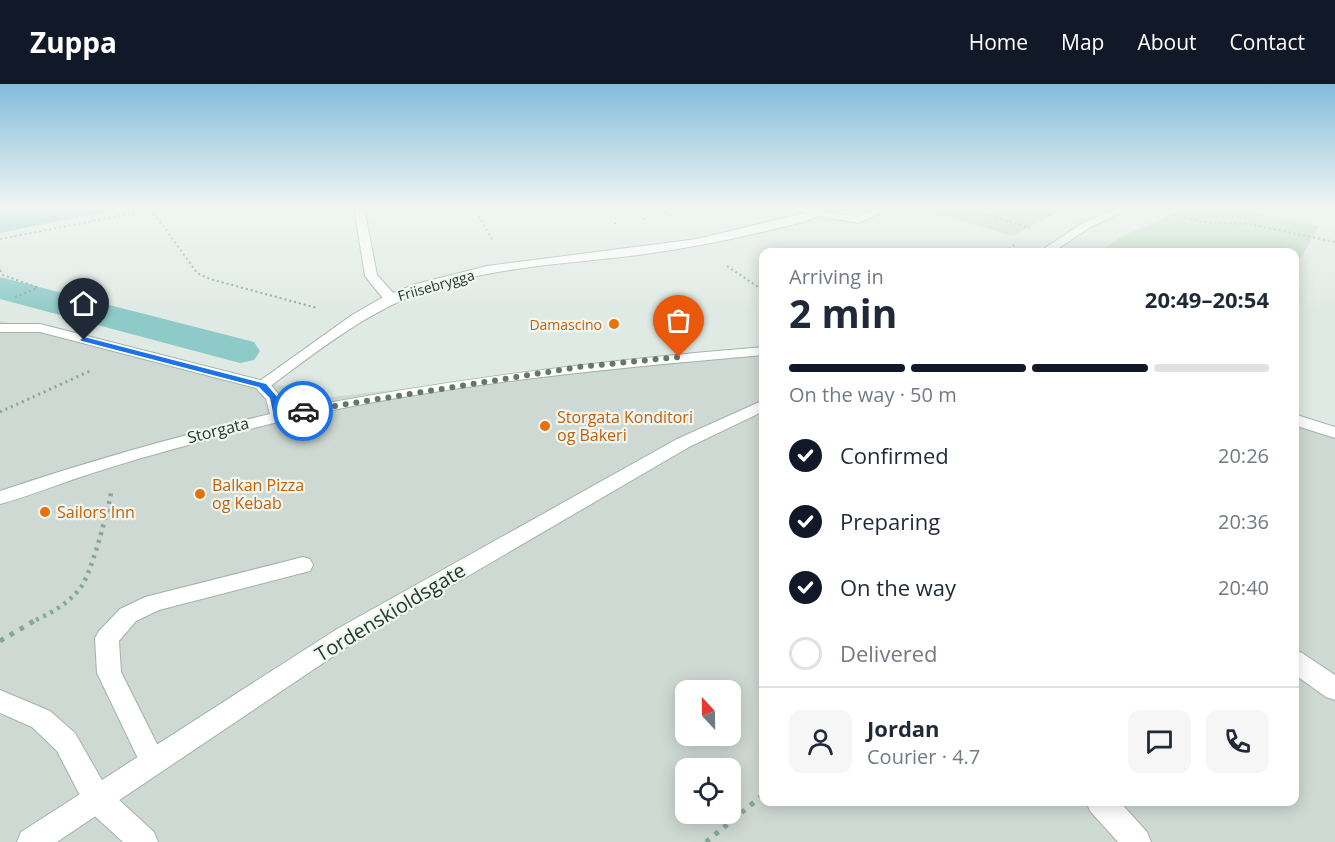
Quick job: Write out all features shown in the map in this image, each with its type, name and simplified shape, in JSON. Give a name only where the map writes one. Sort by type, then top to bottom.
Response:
[{"type":"street","name":"Friisebrygga","points":[[365,242],[371,276],[391,298]]},
{"type":"street","name":"Friisebrygga","points":[[262,385],[352,319],[391,298],[446,279],[699,242]]},
{"type":"street","points":[[0,328],[40,328],[262,385],[274,398],[278,415]]},
{"type":"street","name":"Storgata","points":[[0,498],[118,457],[278,415],[391,395],[579,367],[637,360],[759,351]]},
{"type":"street","name":"Tordenskioldsgate","points":[[31,842],[345,636],[682,443],[759,407]]},
{"type":"street","points":[[1299,421],[1335,433]]},
{"type":"street","points":[[153,762],[109,673],[107,638],[128,615],[153,603],[303,565]]},
{"type":"street","points":[[1299,664],[1335,689]]},
{"type":"street","points":[[0,701],[41,719],[66,742],[97,799],[144,842]]},
{"type":"street","points":[[1105,806],[1137,842]]},
{"type":"path","points":[[176,242],[196,273],[352,319]]},
{"type":"path","points":[[0,270],[3,275],[39,288],[9,300]]},
{"type":"path","points":[[0,412],[52,390],[128,351]]},
{"type":"path","points":[[0,641],[23,626],[58,609],[82,586],[108,511],[118,457]]},
{"type":"path","points":[[705,842],[759,798]]},
{"type":"shaded area","points":[[0,321],[331,397],[759,348],[759,806],[1299,806],[1299,420],[1335,433],[1335,842],[0,842]]},
{"type":"green space","points":[[1113,242],[1310,242],[1299,261],[1299,248],[1105,248]]},
{"type":"waterway","points":[[0,288],[240,351]]},
{"type":"way so far","points":[[303,411],[391,395],[579,367],[679,357]]},
{"type":"place","name":"Damascino","points":[[614,324]]},
{"type":"place","name":"Storgata Konditori og Bakeri","points":[[545,426]]},
{"type":"place","name":"Balkan Pizza og Kebab","points":[[200,494]]},
{"type":"place","name":"Sailors Inn","points":[[45,512]]},
{"type":"route","points":[[84,340],[262,385],[274,398],[278,415],[303,411]]}]
